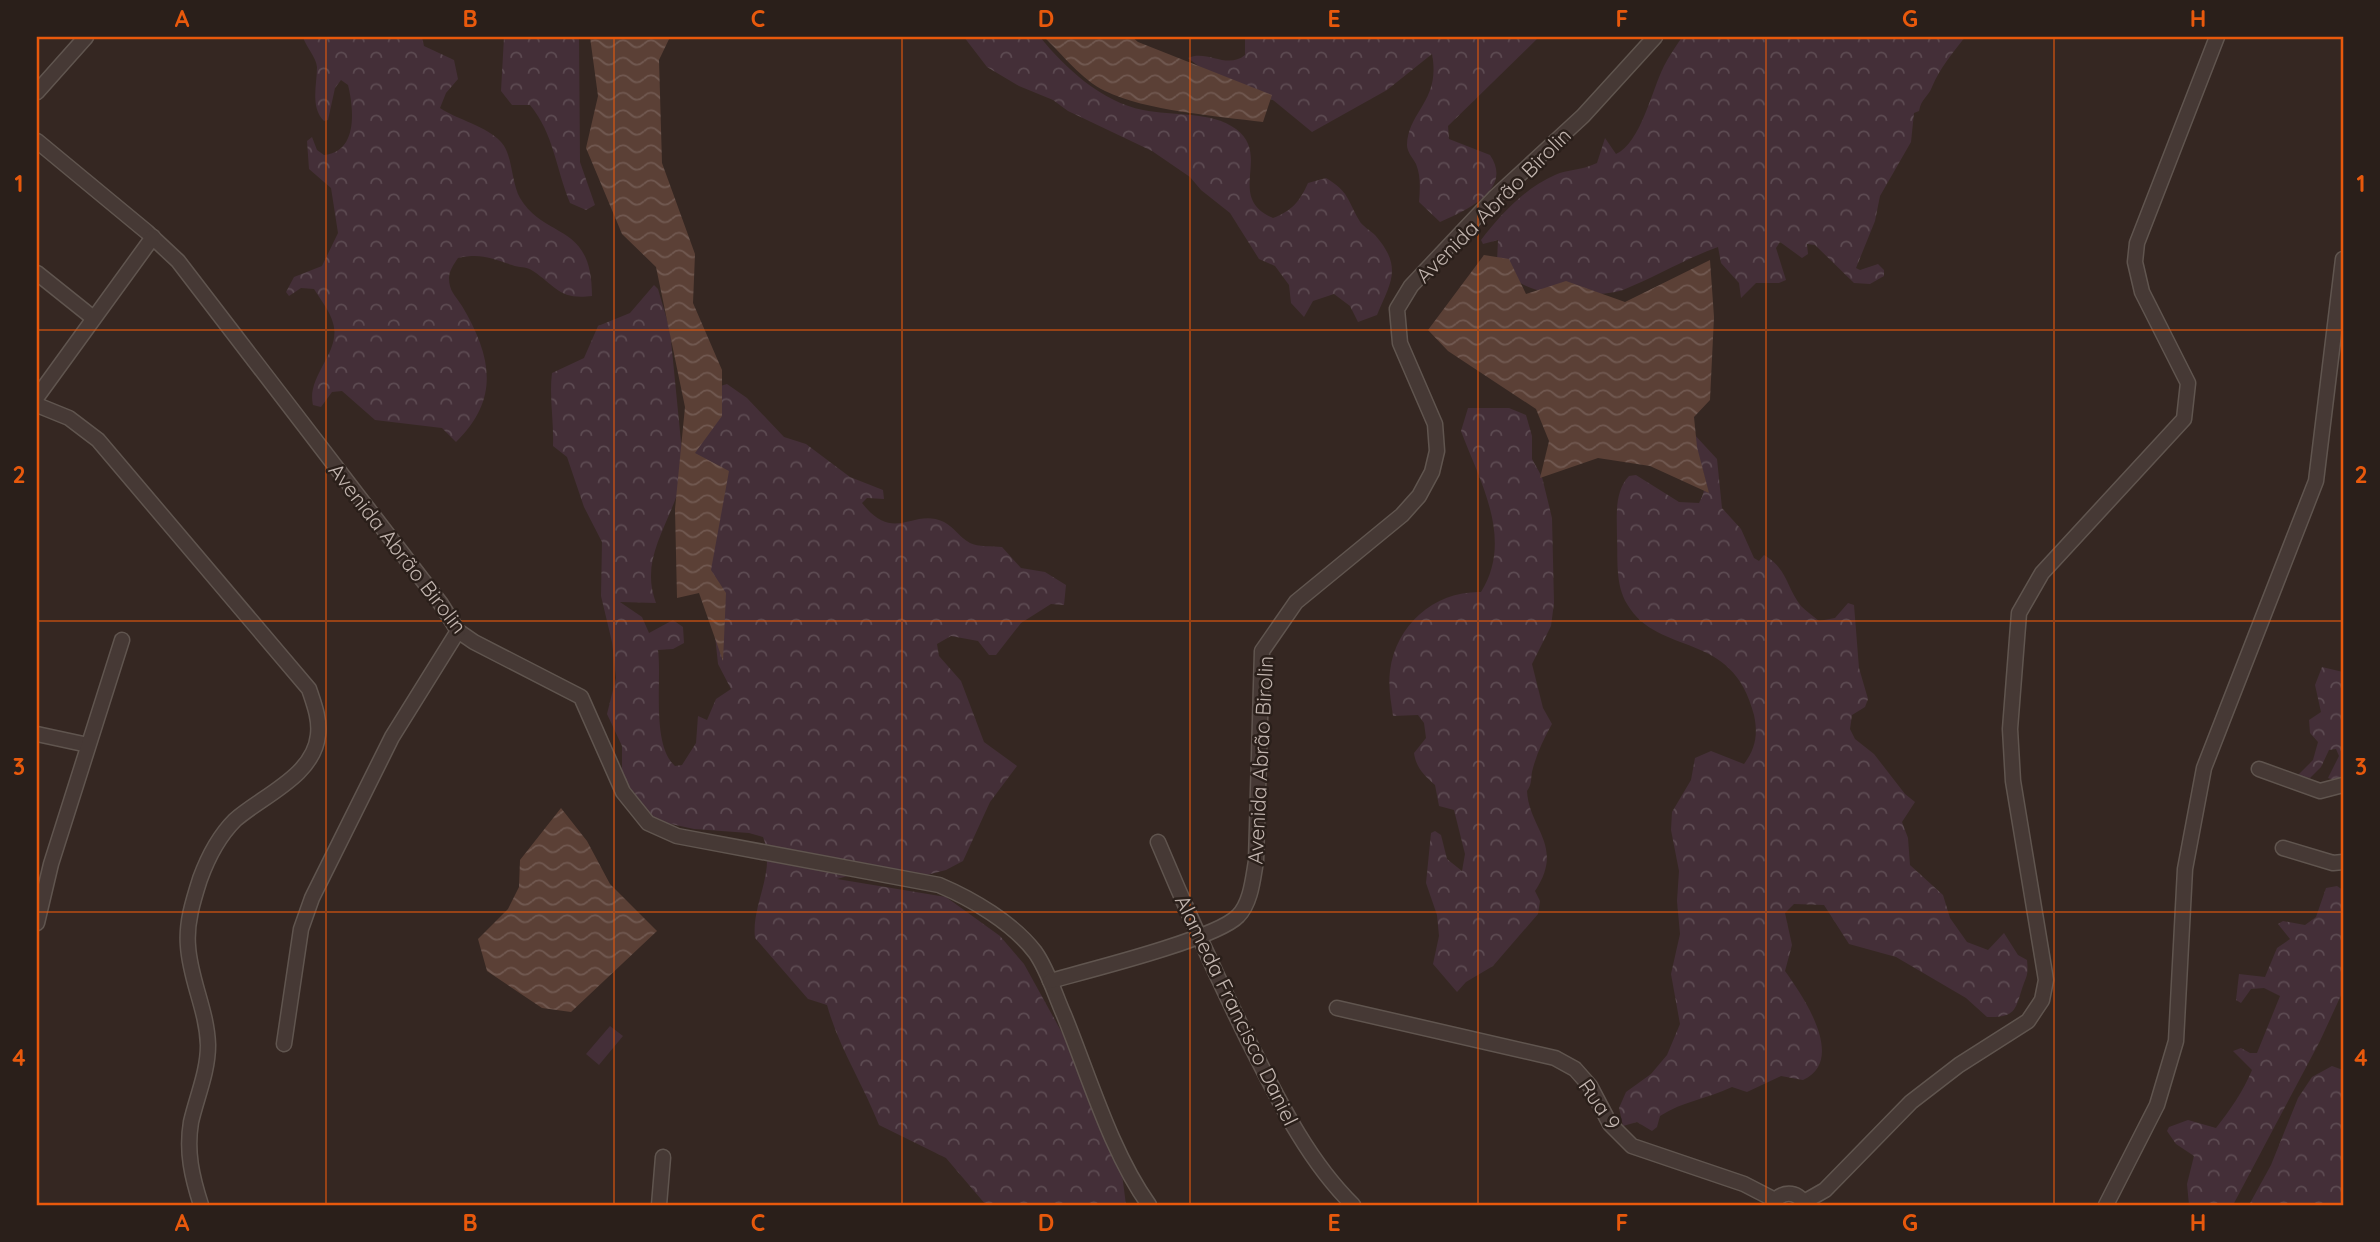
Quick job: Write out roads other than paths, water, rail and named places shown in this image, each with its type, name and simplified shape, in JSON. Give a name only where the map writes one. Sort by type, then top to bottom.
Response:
[{"type":"street","points":[[37,92],[86,37]]},
{"type":"street","name":"Avenida Abrão Birolin","points":[[1050,981],[1129,959],[1223,927],[1238,916],[1252,883],[1256,860],[1262,650],[1296,602],[1402,515],[1419,496],[1432,472],[1437,451],[1435,424],[1400,343],[1397,309],[1411,286],[1494,198],[1583,116],[1655,37]]},
{"type":"street","points":[[1774,1203],[1789,1193],[1804,1203],[1825,1190],[1911,1102],[1959,1065],[2028,1021],[2042,1000],[2046,980],[2012,781],[2010,729],[2019,613],[2042,573],[2184,419],[2188,383],[2142,292],[2135,262],[2137,243],[2217,37]]},
{"type":"street","name":"Avenida Abrão Birolin","points":[[39,144],[153,237],[178,261],[458,631],[581,698],[623,793],[648,824],[677,836],[939,886],[957,893],[1015,932],[1036,953],[1050,981],[1110,1128],[1149,1205]]},
{"type":"street","points":[[37,397],[92,317],[153,237]]},
{"type":"street","points":[[2106,1205],[2157,1105],[2176,1041],[2185,869],[2204,768],[2316,481],[2340,329],[2343,259]]},
{"type":"street","points":[[37,273],[92,317]]},
{"type":"street","points":[[37,405],[69,418],[98,440],[295,670],[309,689],[318,718],[318,736],[312,756],[296,775],[234,821],[212,850],[188,923],[188,949],[205,1011],[208,1040],[208,1063],[192,1121],[189,1155],[201,1205]]},
{"type":"street","points":[[284,1044],[301,929],[312,898],[392,737],[458,631]]},
{"type":"street","points":[[37,923],[51,864],[122,640]]},
{"type":"street","points":[[37,734],[88,745]]},
{"type":"street","points":[[2259,769],[2320,791],[2343,785]]},
{"type":"street","name":"Alameda Francisco Daniel","points":[[1158,842],[1196,936],[1270,1084],[1302,1139],[1339,1191],[1353,1205]]},
{"type":"street","points":[[2283,848],[2333,863],[2343,862]]},
{"type":"street","name":"Rua 9","points":[[1336,1008],[1555,1058],[1575,1069],[1590,1086],[1610,1124],[1632,1146],[1744,1184],[1774,1203]]},
{"type":"street","points":[[659,1205],[663,1157]]},
{"type":"water","points":[[590,37],[670,37],[659,60],[662,163],[695,254],[693,303],[722,370],[722,416],[695,453],[729,471],[711,570],[726,593],[723,661],[699,593],[677,598],[675,509],[685,407],[656,267],[622,234],[586,148],[598,96]]},
{"type":"water","points":[[1044,37],[1132,37],[1138,42],[1272,95],[1263,122],[1182,112],[1141,103],[1122,98],[1097,86],[1080,74]]},
{"type":"water","points":[[1484,255],[1509,259],[1526,294],[1566,281],[1625,302],[1710,260],[1714,317],[1710,400],[1694,417],[1697,447],[1709,493],[1650,466],[1598,458],[1540,478],[1549,441],[1536,409],[1448,351],[1428,330]]},
{"type":"water","points":[[561,808],[587,841],[610,884],[657,931],[571,1012],[542,1008],[487,971],[478,939],[508,909],[519,887],[520,860]]}]
